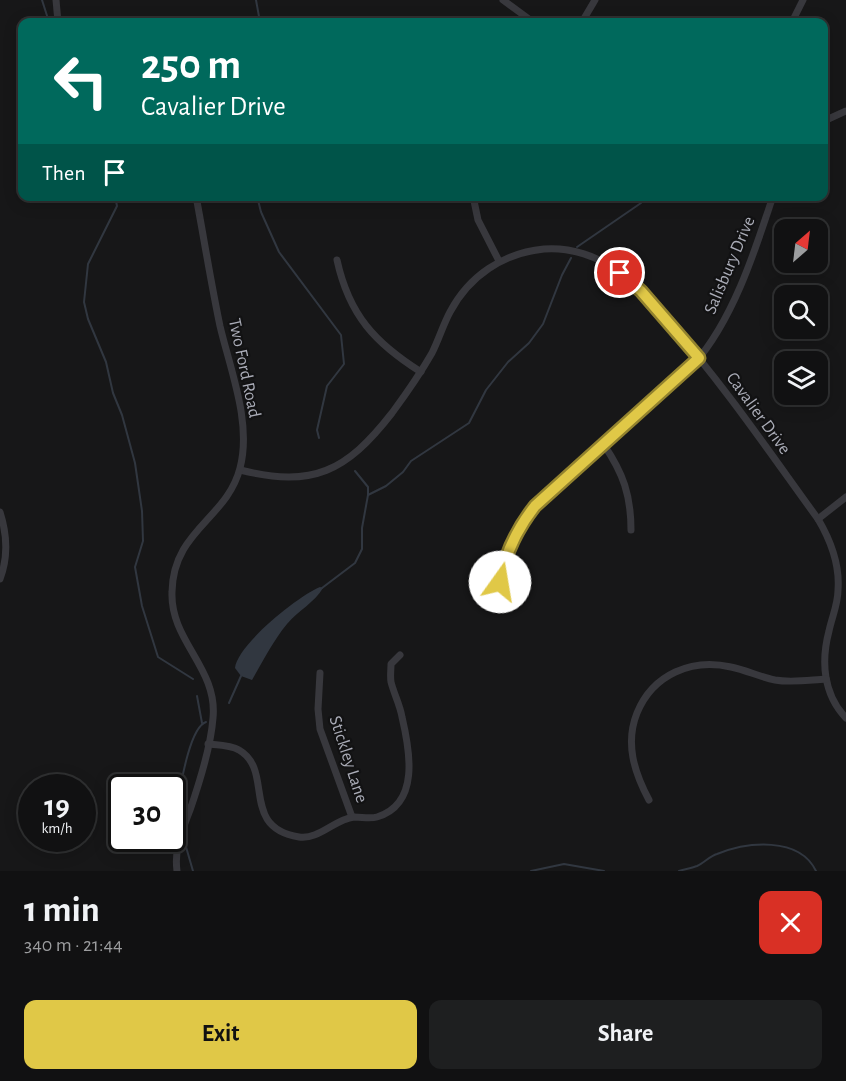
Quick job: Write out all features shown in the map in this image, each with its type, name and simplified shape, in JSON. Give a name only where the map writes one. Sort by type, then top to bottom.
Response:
[{"type":"street","points":[[56,0],[58,18]]},
{"type":"street","points":[[503,0],[528,18]]},
{"type":"street","points":[[584,18],[595,0]]},
{"type":"street","points":[[794,18],[803,0]]},
{"type":"street","points":[[828,119],[846,111]]},
{"type":"street","name":"Two Ford Road","points":[[177,871],[179,838],[190,809],[213,719],[211,687],[175,622],[172,610],[172,588],[177,561],[183,548],[229,494],[240,470],[242,454],[240,403],[220,323],[197,201]]},
{"type":"street","points":[[474,201],[478,220],[499,261]]},
{"type":"street","name":"Salisbury Drive","points":[[500,582],[507,553],[525,519],[547,495],[699,358],[717,331],[735,295],[771,201]]},
{"type":"street","name":"Cavalier Drive","points":[[240,470],[266,476],[293,478],[316,474],[341,464],[365,445],[384,423],[421,372],[456,301],[475,280],[499,261],[520,252],[548,249],[574,251],[593,257],[620,273],[633,284],[699,358],[818,519],[832,548],[838,576],[837,604],[825,650],[826,679],[834,701],[846,718]]},
{"type":"street","points":[[337,260],[345,290],[360,319],[383,346],[421,372]]},
{"type":"street","points":[[603,445],[627,487],[631,530]]},
{"type":"street","points":[[818,519],[846,497]]},
{"type":"street","points":[[0,512],[5,532],[6,550],[0,579]]},
{"type":"street","points":[[208,744],[239,750],[251,761],[256,774],[261,810],[269,822],[280,831],[301,838],[321,833],[352,818],[376,817],[392,810],[409,786],[404,726],[391,681],[391,664],[400,655]]},
{"type":"street","points":[[649,800],[632,758],[633,726],[649,692],[670,674],[689,666],[706,664],[734,667],[778,680],[826,679]]},
{"type":"street","name":"Stickley Lane","points":[[320,673],[318,709],[320,729],[352,818]]},
{"type":"shaded area","points":[[320,587],[323,588],[316,598],[291,619],[282,631],[252,680],[241,676],[235,668],[238,658],[246,647],[270,622],[298,600]]},
{"type":"waterway","points":[[42,0],[48,18]]},
{"type":"waterway","points":[[256,0],[259,18]]},
{"type":"waterway","points":[[116,201],[117,206],[88,264],[84,302],[88,319],[106,362],[113,393],[122,415],[135,463],[142,511],[143,541],[135,567],[142,606],[158,657],[193,679]]},
{"type":"waterway","points":[[258,201],[279,252],[341,335],[344,364],[327,386],[317,430],[319,438]]},
{"type":"waterway","points":[[577,247],[641,203]]},
{"type":"waterway","points":[[368,495],[386,486],[403,472],[411,461],[469,423],[486,390],[508,362],[529,343],[543,324],[571,258]]},
{"type":"waterway","points":[[322,588],[355,563],[362,549],[362,528],[368,487],[355,471]]},
{"type":"waterway","points":[[229,703],[241,676]]},
{"type":"waterway","points":[[197,696],[202,723]]},
{"type":"waterway","points":[[183,774],[194,737],[206,722]]},
{"type":"waterway","points":[[679,871],[697,866],[714,855],[757,845],[785,847],[798,852],[816,871]]},
{"type":"waterway","points":[[186,847],[193,871]]},
{"type":"waterway","points":[[531,871],[564,864],[604,871]]},
{"type":"route","points":[[500,582],[507,553],[516,533],[535,506],[699,358],[641,291],[620,273]]}]
